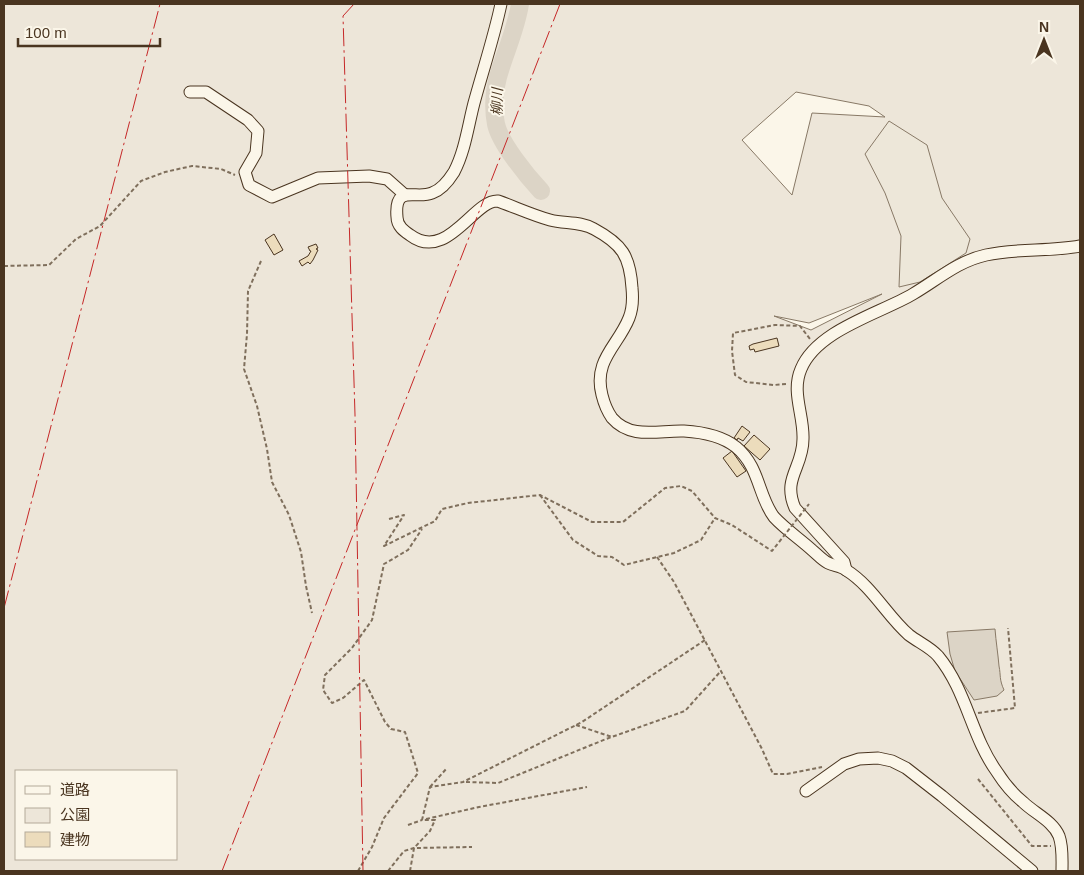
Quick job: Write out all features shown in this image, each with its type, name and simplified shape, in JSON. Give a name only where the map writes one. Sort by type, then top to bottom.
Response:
[{"type":"street","points":[[501,4],[464,147],[454,171],[442,187],[431,194],[405,195],[399,201],[396,218],[398,222],[404,231],[419,240],[428,242],[443,238],[493,201],[551,221],[587,226],[612,241],[627,257],[632,276],[633,301],[627,322],[605,358],[600,371],[600,387],[612,418],[629,430],[639,432],[683,431],[699,433],[726,441],[737,448],[750,465],[767,504],[776,518],[826,562],[846,570],[908,634],[936,654],[959,688],[987,757],[996,771],[1022,802],[1052,825],[1060,838],[1062,871]]},
{"type":"street","points":[[190,92],[206,92],[248,120],[258,131],[256,153],[245,172],[249,185],[272,197],[318,178],[369,176],[387,179],[405,195]]},
{"type":"street","points":[[846,570],[844,562],[795,508],[791,498],[790,484],[803,449],[803,433],[796,382],[805,362],[817,347],[847,325],[912,294],[969,260],[986,255],[1014,251],[1080,246]]},
{"type":"street","points":[[806,791],[844,764],[858,759],[878,758],[892,761],[906,768],[975,822],[1032,871]]},
{"type":"path","points":[[4,266],[49,264],[76,239],[100,226],[141,181],[165,172],[192,166],[221,169],[247,179]]},
{"type":"path","points":[[261,261],[248,292],[248,334],[244,369],[258,406],[272,482],[289,515],[301,552],[312,613]]},
{"type":"path","points":[[796,382],[774,385],[746,382],[735,375],[732,351],[733,333],[775,325],[800,326],[817,347]]},
{"type":"path","points":[[389,519],[404,515],[384,546],[436,521],[442,509],[468,503],[540,495],[592,522],[622,522],[665,488],[681,486],[692,491],[715,518],[732,525],[772,551],[809,504]]},
{"type":"path","points":[[540,495],[573,540],[598,556],[612,557],[624,565],[674,553],[700,540],[715,518]]},
{"type":"path","points":[[358,871],[372,847],[384,818],[418,773],[405,732],[391,729],[385,722],[364,680],[343,698],[332,703],[323,690],[325,674],[352,648],[372,620],[384,564],[408,550],[422,528]]},
{"type":"path","points":[[657,557],[674,582],[762,749],[773,774],[787,774],[812,768],[844,764]]},
{"type":"path","points":[[970,714],[1015,708],[1008,628]]},
{"type":"path","points":[[464,782],[576,725],[705,640]]},
{"type":"path","points":[[430,787],[464,782],[498,783],[612,737],[685,711],[721,671]]},
{"type":"path","points":[[576,725],[612,737]]},
{"type":"path","points":[[422,820],[430,787],[447,768]]},
{"type":"path","points":[[978,779],[1032,846],[1061,846]]},
{"type":"path","points":[[408,826],[422,820],[479,807],[587,788]]},
{"type":"path","points":[[410,871],[414,848],[430,831],[435,820],[422,820]]},
{"type":"path","points":[[388,871],[404,851],[414,848],[472,847]]},
{"type":"green space","points":[[4,4],[1080,4],[1080,871],[4,871]],"holes":[[[796,92],[869,106],[885,117],[812,113],[792,195],[742,140]],[[882,294],[811,330],[774,316],[809,323]]]},
{"type":"shaded area","points":[[889,121],[927,145],[942,198],[970,239],[966,253],[920,282],[899,287],[901,236],[885,193],[865,154]]},
{"type":"shaded area","points":[[995,629],[1001,680],[1004,690],[997,696],[974,700],[955,671],[947,632]]},
{"type":"building","points":[[274,234],[283,250],[274,255],[265,240]]},
{"type":"building","points":[[316,244],[318,248],[316,249],[318,250],[313,260],[310,264],[308,262],[302,266],[299,261],[308,256],[311,251],[308,247]]},
{"type":"building","points":[[777,338],[779,346],[755,352],[754,349],[750,350],[749,346],[753,344]]},
{"type":"building","points":[[742,426],[750,432],[743,441],[734,438]]},
{"type":"building","points":[[754,435],[770,449],[760,460],[744,446]]},
{"type":"building","points":[[732,451],[746,471],[737,477],[723,458]]},
{"type":"waterway","name":"柳川","points":[[520,4],[516,23],[497,82],[494,100],[495,119],[508,150],[541,191]]},
{"type":"power","points":[[4,608],[160,4]]},
{"type":"power","points":[[354,4],[343,16],[355,415],[363,871]]},
{"type":"power","points":[[222,871],[560,4]]}]
